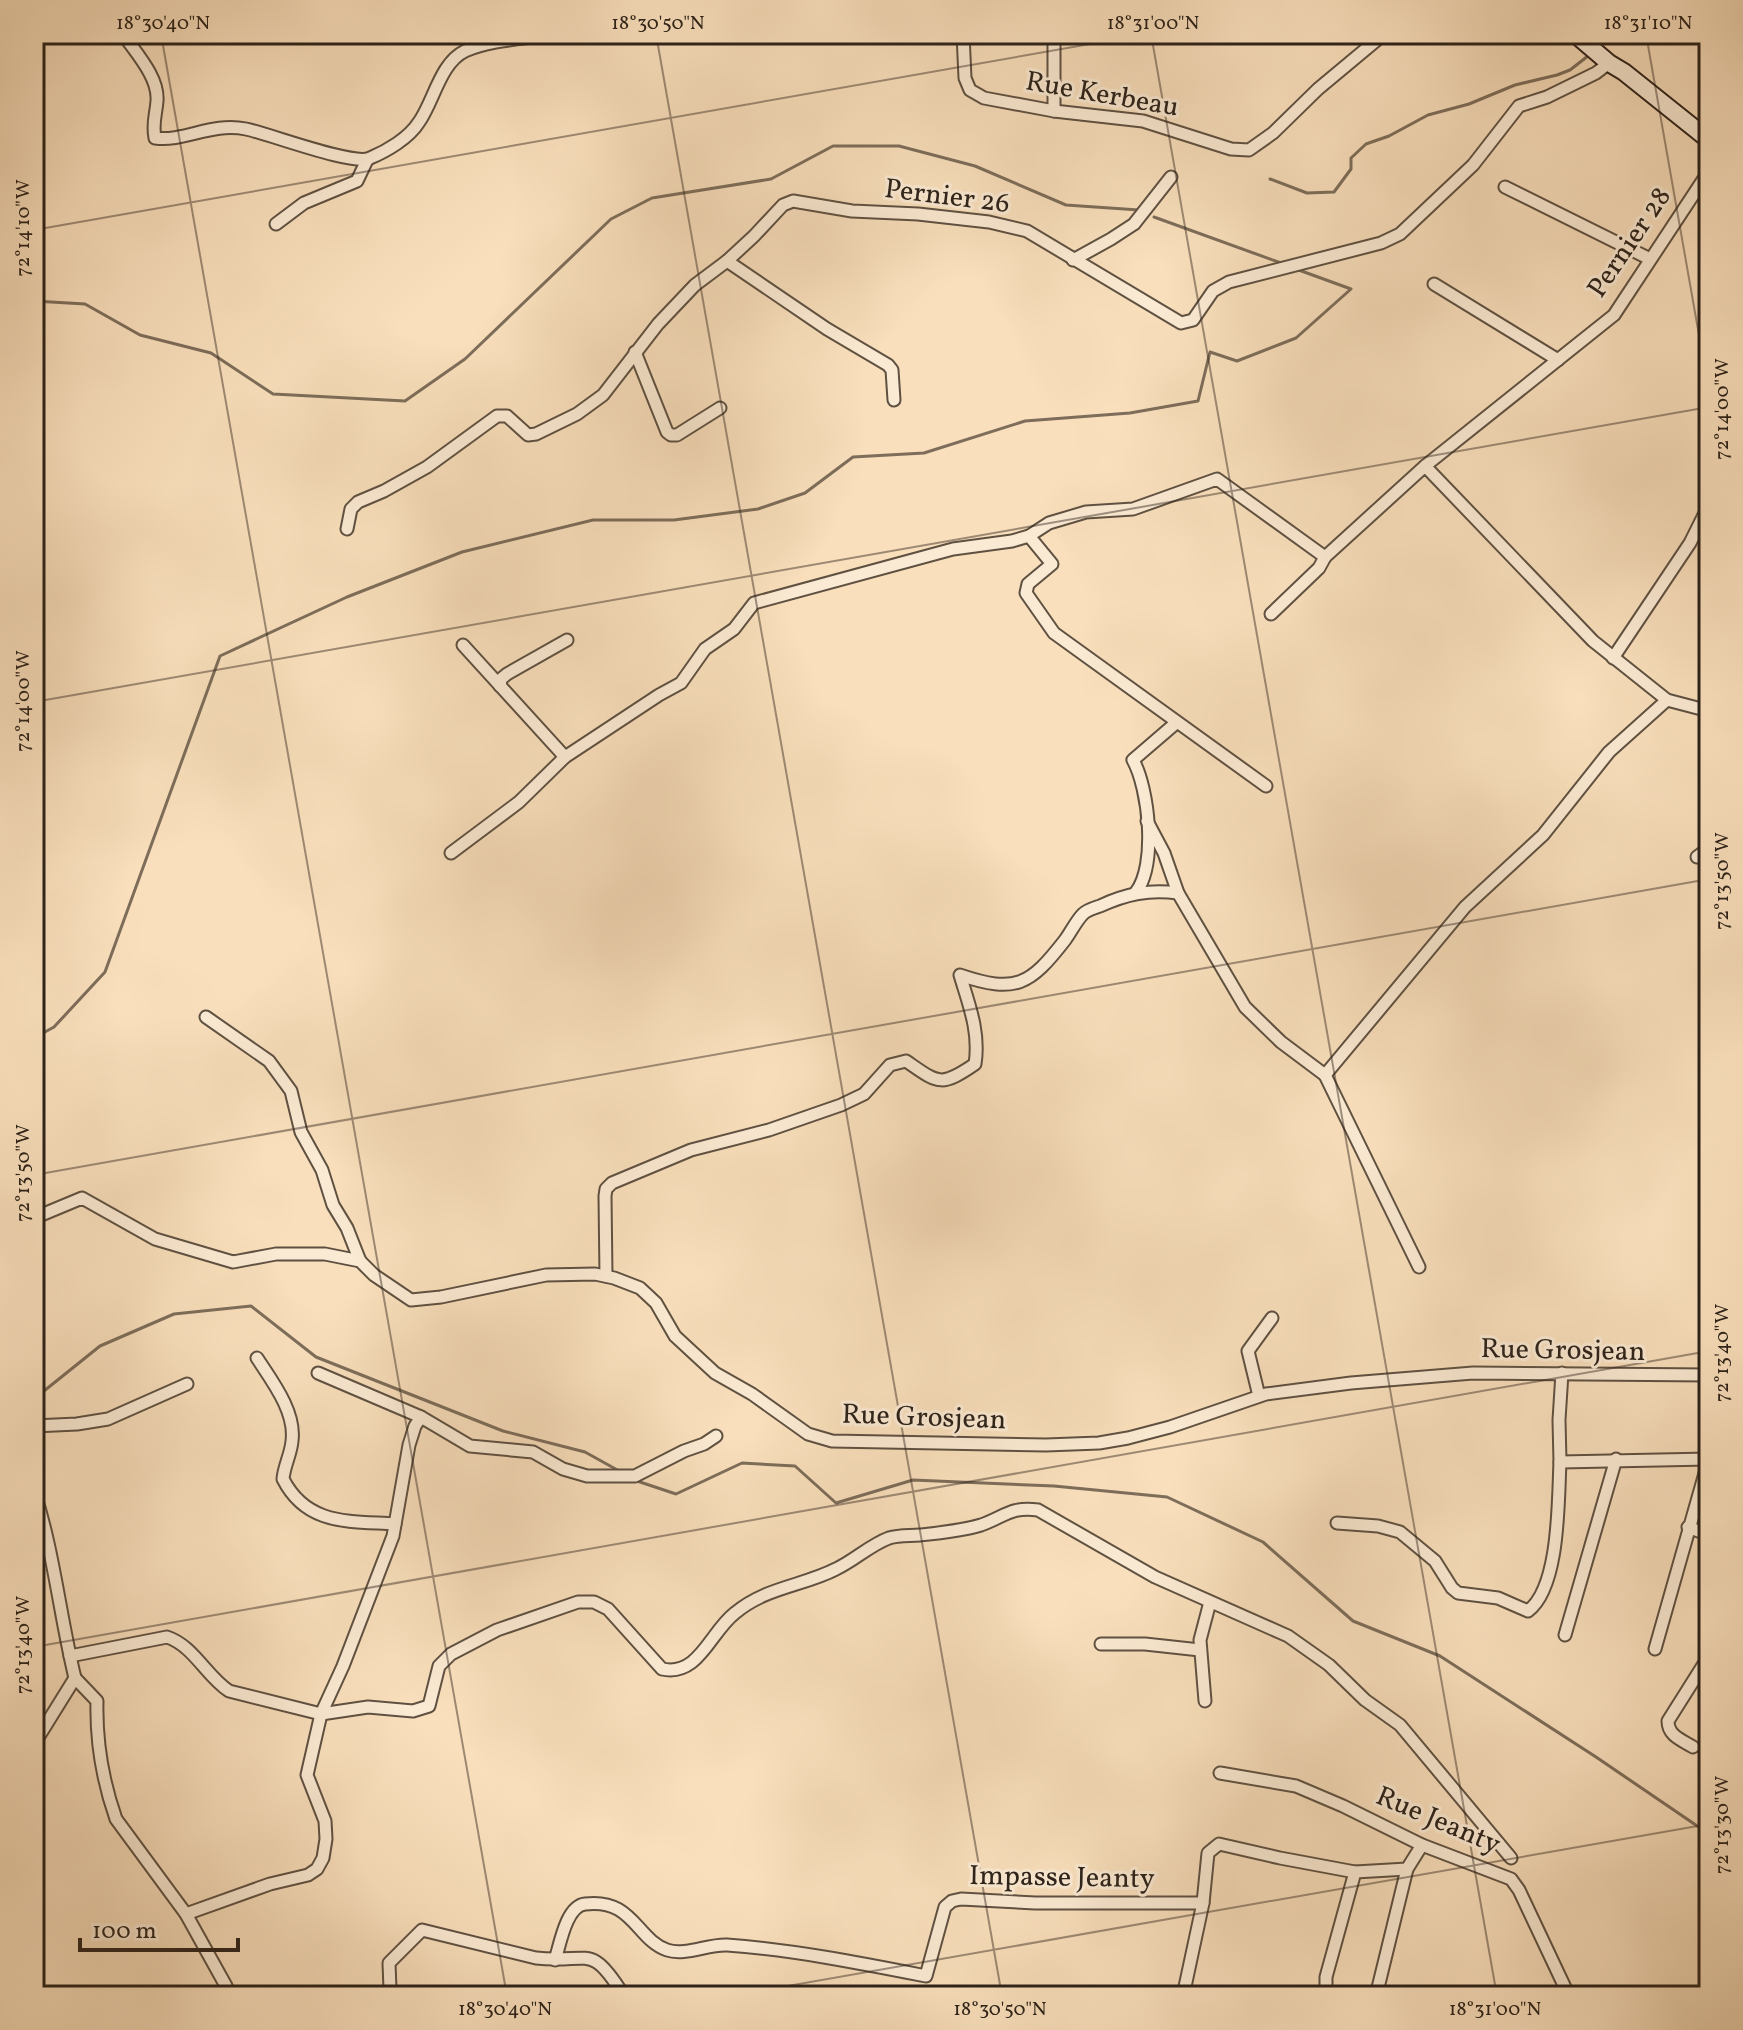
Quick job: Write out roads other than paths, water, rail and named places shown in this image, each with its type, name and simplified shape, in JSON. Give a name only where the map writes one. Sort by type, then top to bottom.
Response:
[{"type":"street","points":[[123,34],[154,84],[158,98],[152,125],[155,138],[166,139],[224,126],[293,141],[354,160],[367,160],[391,147],[418,125],[450,62],[464,52],[556,34]]},
{"type":"street","name":"Rue Kerbeau","points":[[963,34],[965,78],[970,90],[984,98],[1054,111],[1143,121],[1231,149],[1249,150],[1273,133],[1318,89],[1384,34]]},
{"type":"street","points":[[1054,34],[1054,111]]},
{"type":"street","points":[[1575,34],[1709,140]]},
{"type":"street","name":"Pernier 26","points":[[347,529],[351,509],[358,502],[427,467],[497,416],[507,416],[528,435],[536,434],[577,414],[603,395],[635,352],[695,285],[727,261],[783,205],[793,201],[852,211],[989,222],[1027,231],[1181,323],[1193,320],[1213,291],[1229,282],[1381,243],[1400,234],[1473,165],[1519,106],[1547,97],[1596,73],[1609,63]]},
{"type":"street","points":[[276,224],[304,203],[357,181],[367,160]]},
{"type":"street","name":"Pernier 28","points":[[1271,614],[1319,568],[1325,557],[1425,466],[1614,315],[1709,171]]},
{"type":"street","points":[[1073,260],[1134,224],[1171,177]]},
{"type":"street","points":[[1505,187],[1650,259]]},
{"type":"street","points":[[727,261],[827,329],[888,365],[892,370],[894,400]]},
{"type":"street","points":[[1434,284],[1558,360]]},
{"type":"street","points":[[635,352],[667,432],[671,435],[677,435],[720,408]]},
{"type":"street","points":[[1425,466],[1593,641],[1667,700],[1709,711]]},
{"type":"street","points":[[451,853],[519,802],[565,757],[659,695],[674,689],[705,649],[734,629],[754,603],[924,556],[1029,536],[1049,523],[1086,512],[1133,509],[1217,479],[1325,557]]},
{"type":"street","points":[[1613,658],[1690,543],[1709,505]]},
{"type":"street","points":[[1029,536],[1052,564],[1028,584],[1026,593],[1054,633],[1266,786]]},
{"type":"street","points":[[500,686],[501,679],[507,674],[567,640]]},
{"type":"street","points":[[463,645],[565,757]]},
{"type":"street","points":[[1325,1075],[1465,907],[1543,835],[1609,752],[1667,700]]},
{"type":"street","points":[[1136,892],[1144,882],[1147,870],[1147,821],[1143,784],[1133,760],[1176,723]]},
{"type":"street","points":[[1147,821],[1164,853],[1178,893],[1245,1007],[1281,1042],[1325,1075],[1419,1267]]},
{"type":"street","points":[[1697,857],[1709,848]]},
{"type":"street","points":[[606,1276],[605,1196],[606,1189],[612,1183],[691,1150],[769,1130],[841,1105],[864,1094],[890,1065],[898,1061],[906,1061],[929,1078],[942,1081],[955,1078],[975,1064],[977,1053],[975,1023],[960,975],[986,984],[1012,985],[1030,979],[1084,913],[1136,892],[1157,890],[1178,893]]},
{"type":"street","points":[[206,1017],[269,1061],[291,1091],[301,1132],[322,1170],[333,1205],[347,1228],[360,1261]]},
{"type":"street","name":"Rue Grosjean","points":[[34,1218],[82,1198],[155,1239],[233,1262],[276,1254],[325,1254],[360,1261],[374,1275],[411,1300],[441,1297],[546,1275],[606,1276],[640,1288],[656,1303],[675,1336],[715,1373],[752,1394],[808,1434],[832,1441],[1099,1443],[1170,1427],[1259,1396],[1415,1376],[1562,1373],[1709,1375]]},
{"type":"street","points":[[1259,1396],[1248,1351],[1272,1318]]},
{"type":"street","points":[[257,1358],[280,1394],[291,1429],[293,1440],[283,1479],[288,1489],[307,1510],[321,1516],[395,1524]]},
{"type":"street","points":[[318,1373],[421,1417],[470,1446],[533,1452],[563,1469],[587,1476],[635,1476],[716,1436]]},
{"type":"street","points":[[1337,1523],[1378,1526],[1400,1532],[1435,1561],[1458,1593],[1498,1598],[1528,1611],[1540,1597],[1553,1565],[1562,1373]]},
{"type":"street","points":[[34,1426],[108,1419],[187,1384]]},
{"type":"street","points":[[186,1914],[270,1884],[308,1875],[317,1869],[323,1858],[325,1821],[307,1775],[321,1714],[343,1666],[395,1524],[409,1445],[421,1417]]},
{"type":"street","points":[[1565,1635],[1616,1459]]},
{"type":"street","points":[[1560,1462],[1709,1459],[1655,1649]]},
{"type":"street","points":[[34,1491],[43,1519],[75,1678],[97,1701],[97,1728],[116,1819],[186,1914],[226,1986],[228,1996]]},
{"type":"street","points":[[70,1656],[167,1637],[180,1642],[217,1683],[229,1691],[321,1714],[368,1707],[413,1711],[429,1706],[439,1666],[451,1654],[497,1630],[578,1602],[594,1602],[608,1609],[662,1669],[676,1672],[689,1667],[734,1613],[762,1596],[838,1569],[879,1542],[983,1524],[1007,1512],[1024,1508],[1038,1510],[1155,1577],[1288,1636],[1329,1665],[1365,1700],[1400,1725],[1511,1858]]},
{"type":"street","points":[[1688,1527],[1709,1535]]},
{"type":"street","points":[[1205,1701],[1200,1650],[1202,1625],[1210,1602]]},
{"type":"street","points":[[1101,1644],[1165,1645],[1200,1650]]},
{"type":"street","points":[[1693,1747],[1673,1735],[1668,1721],[1709,1656]]},
{"type":"street","points":[[34,1744],[75,1678]]},
{"type":"street","name":"Rue Jeanty","points":[[1220,1773],[1296,1786],[1422,1845],[1511,1879],[1569,1996]]},
{"type":"street","points":[[1183,1996],[1203,1903],[1208,1853],[1219,1844],[1355,1872],[1407,1869]]},
{"type":"street","points":[[1376,1996],[1407,1869],[1422,1845]]},
{"type":"street","points":[[1326,1996],[1326,1977],[1355,1872]]},
{"type":"street","name":"Impasse Jeanty","points":[[555,1960],[571,1914],[578,1906],[587,1903],[625,1911],[668,1951],[723,1945],[816,1955],[926,1976],[945,1907],[952,1901],[1203,1903]]},
{"type":"street","points":[[387,1996],[390,1989],[389,1963],[422,1930],[497,1950],[555,1960],[580,1956],[593,1959],[607,1969],[624,1996]]},
{"type":"waterway","points":[[1598,44],[1605,34]]},
{"type":"waterway","points":[[1270,179],[1307,193],[1334,192],[1351,169],[1351,158],[1366,144],[1389,136],[1428,115],[1570,70],[1588,56]]},
{"type":"waterway","points":[[34,301],[85,304],[140,335],[211,353],[273,394],[405,401],[465,359],[611,219],[652,198],[771,179],[833,146],[899,146],[975,166],[1066,205],[1139,210]]},
{"type":"waterway","points":[[1154,217],[1281,263]]},
{"type":"waterway","points":[[34,1038],[54,1027],[105,972],[220,656],[347,597],[462,552],[593,520],[674,520],[758,509],[805,493],[853,457],[924,453],[1025,421],[1130,413],[1198,401],[1210,352],[1237,361],[1296,338],[1351,289],[1296,269]]},
{"type":"waterway","points":[[34,1399],[100,1346],[174,1314],[251,1306],[316,1357],[503,1431],[585,1452],[621,1472]]},
{"type":"waterway","points":[[634,1480],[676,1494],[742,1463],[795,1466],[836,1503],[913,1480],[1054,1486],[1167,1497],[1263,1542],[1353,1621],[1440,1656],[1709,1834]]}]
